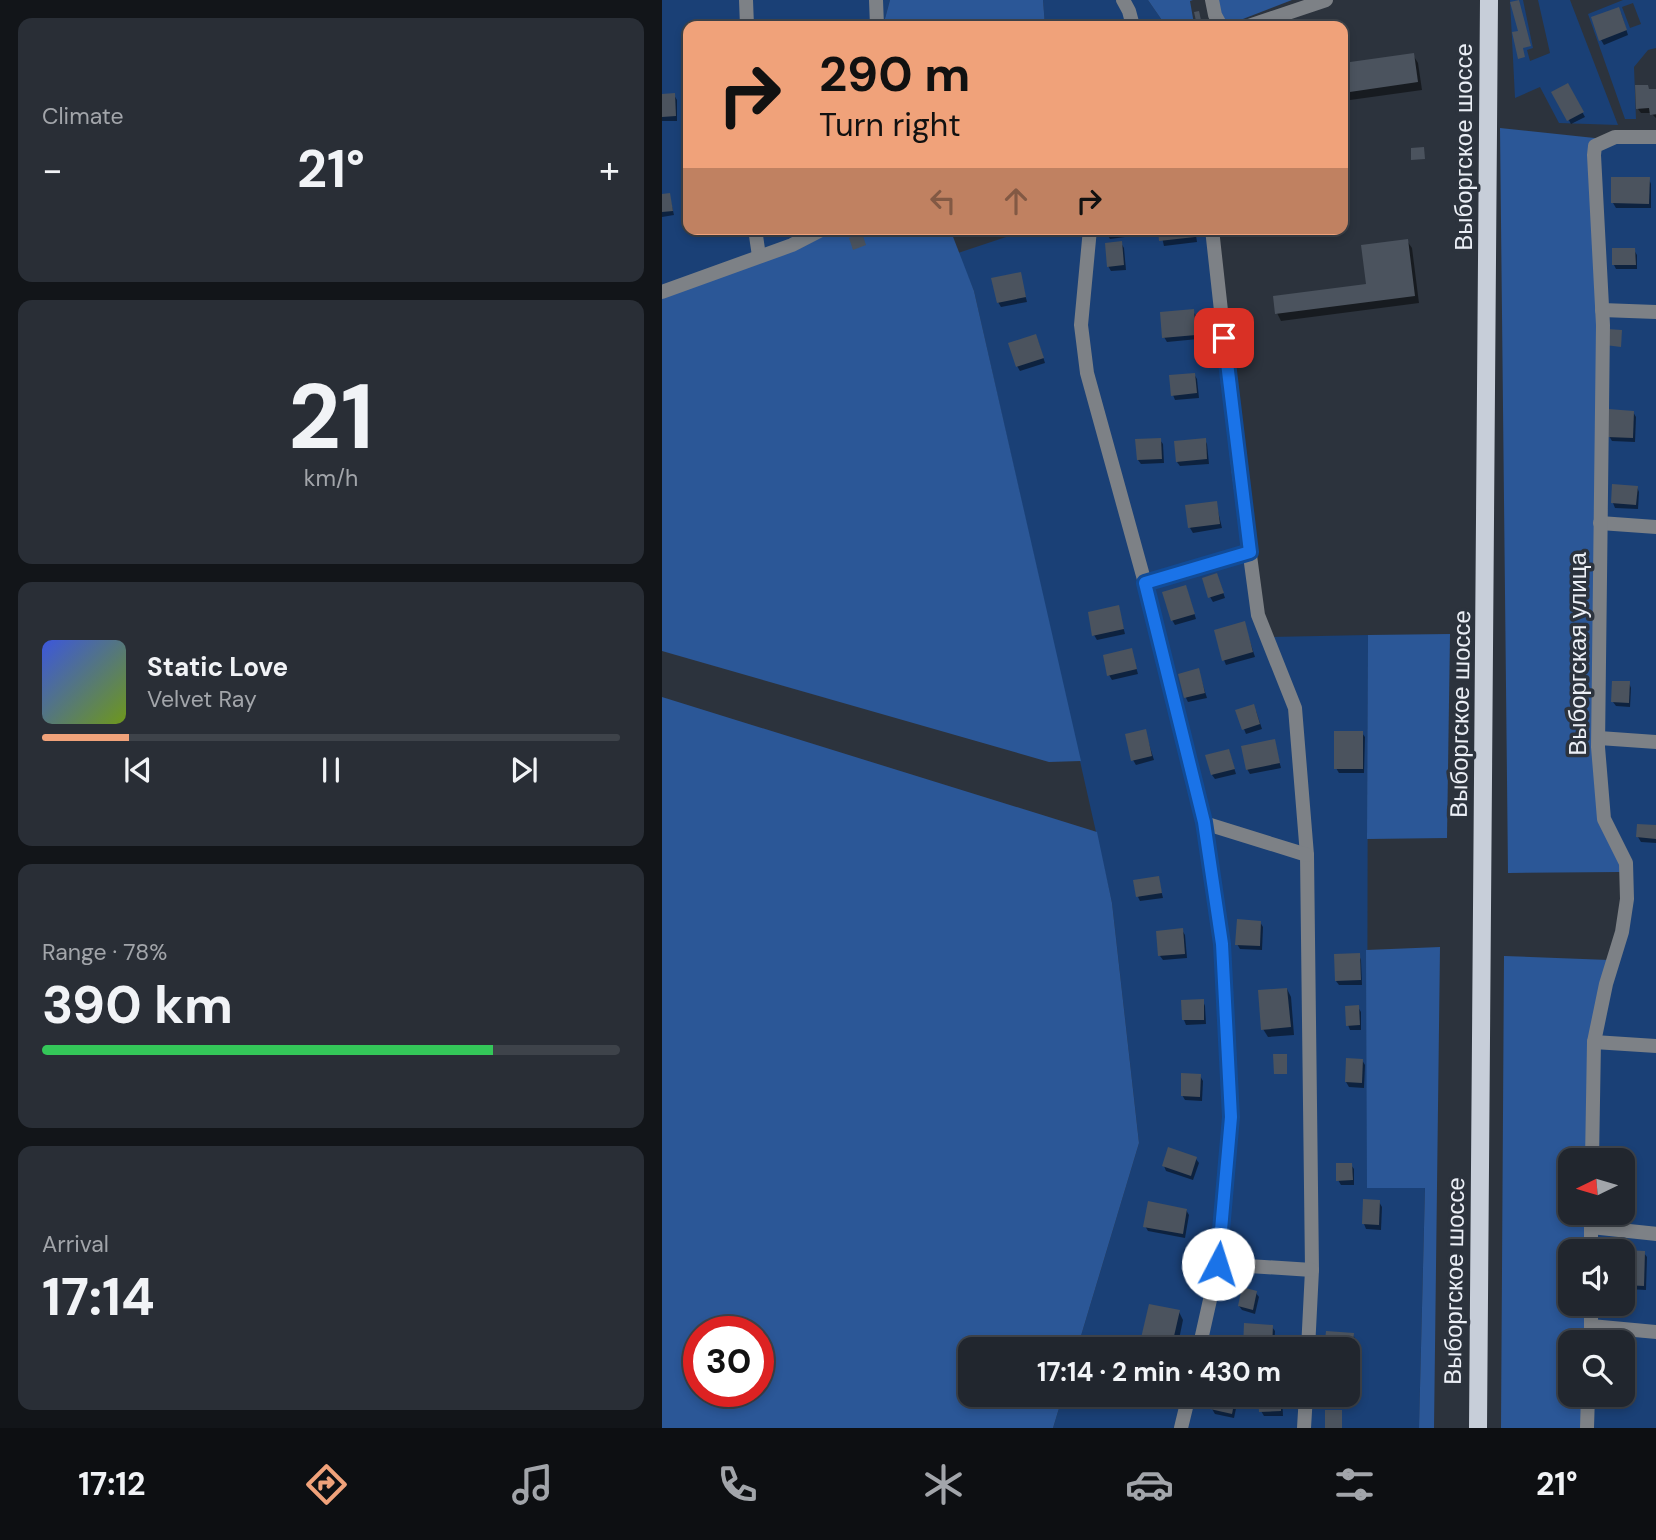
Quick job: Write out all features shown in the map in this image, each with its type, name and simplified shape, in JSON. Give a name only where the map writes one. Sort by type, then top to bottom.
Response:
[{"type":"main road","name":"Выборгское шоссе","points":[[1478,1428],[1489,0]]},
{"type":"street","points":[[746,0],[747,21]]},
{"type":"street","points":[[876,0],[877,21]]},
{"type":"street","points":[[1212,0],[1218,21]]},
{"type":"street","points":[[1264,21],[1326,0]]},
{"type":"street","name":"Выборгская улица","points":[[1592,1148],[1594,1042],[1606,984],[1622,932],[1627,899],[1626,863],[1604,819],[1599,738],[1602,310],[1595,146],[1615,137],[1657,137]]},
{"type":"street","points":[[756,235],[759,256]]},
{"type":"street","points":[[662,292],[792,245],[811,235]]},
{"type":"street","points":[[1089,235],[1081,325],[1087,373],[1145,583],[1204,822],[1222,944],[1231,1117],[1218,1264],[1202,1337]]},
{"type":"street","points":[[1213,235],[1258,615],[1294,708],[1307,856],[1312,1270],[1309,1337]]},
{"type":"street","points":[[1602,310],[1657,312]]},
{"type":"street","points":[[1600,523],[1657,527]]},
{"type":"street","points":[[1145,583],[1250,552]]},
{"type":"street","points":[[1599,738],[1657,743]]},
{"type":"street","points":[[1204,822],[1307,856]]},
{"type":"street","points":[[1594,1042],[1657,1046]]},
{"type":"street","points":[[1615,1225],[1657,1234]]},
{"type":"street","points":[[1218,1264],[1312,1270]]},
{"type":"street","points":[[1591,1316],[1591,1330]]},
{"type":"street","points":[[1591,1326],[1657,1332]]},
{"type":"street","points":[[1181,1428],[1186,1407]]},
{"type":"street","points":[[1304,1428],[1305,1407]]},
{"type":"street","points":[[1587,1428],[1588,1407]]},
{"type":"shaded area","points":[[662,0],[890,0],[884,21],[683,21],[683,235],[808,235],[662,292]]},
{"type":"shaded area","points":[[890,0],[1043,0],[1045,21],[884,21]]},
{"type":"shaded area","points":[[1043,0],[1148,0],[1163,21],[1045,21]]},
{"type":"shaded area","points":[[1148,0],[1193,0],[1190,1],[1193,21],[1163,21]]},
{"type":"shaded area","points":[[1216,0],[1292,0],[1238,21],[1226,21],[1220,16]]},
{"type":"shaded area","points":[[1510,0],[1523,0],[1533,48],[1527,50],[1530,61],[1550,53],[1538,0],[1570,0],[1618,125],[1559,123],[1540,87],[1515,98]]},
{"type":"shaded area","points":[[1623,0],[1656,0],[1656,48],[1648,50],[1634,67],[1636,119],[1625,119],[1588,14]],"holes":[[[1633,3],[1641,24],[1630,28],[1622,7]]]},
{"type":"shaded area","points":[[1500,128],[1604,139],[1595,146],[1604,819],[1626,863],[1620,872],[1508,873]]},
{"type":"shaded area","points":[[1656,137],[1656,1428],[1587,1428],[1588,1407],[1635,1407],[1635,1330],[1591,1330],[1591,1316],[1635,1316],[1635,1239],[1591,1239],[1591,1225],[1635,1225],[1635,1148],[1592,1148],[1594,1054],[1615,953],[1623,878],[1604,819],[1595,146]]},
{"type":"shaded area","points":[[808,235],[952,235],[974,291],[1081,761],[1049,762],[662,651],[662,292]]},
{"type":"shaded area","points":[[1012,235],[1213,235],[1266,637],[1368,635],[1367,1187],[1425,1187],[1419,1428],[1053,1428],[1059,1407],[1360,1407],[1360,1337],[1081,1337],[1139,1143],[1112,903],[974,291],[958,253]]},
{"type":"shaded area","points":[[1450,634],[1447,838],[1367,839],[1368,635]]},
{"type":"shaded area","points":[[662,697],[1097,832],[1112,903],[1139,1143],[1081,1337],[958,1337],[958,1407],[1059,1407],[1053,1428],[662,1428]]},
{"type":"shaded area","points":[[1440,947],[1434,1428],[1419,1428],[1425,1188],[1367,1188],[1366,950]]},
{"type":"shaded area","points":[[1504,956],[1609,960],[1596,1035],[1592,1148],[1558,1148],[1558,1225],[1591,1225],[1591,1239],[1558,1239],[1558,1316],[1591,1316],[1591,1330],[1558,1330],[1558,1407],[1588,1407],[1587,1428],[1501,1428]]},
{"type":"building","points":[[1519,0],[1531,46],[1523,48],[1525,57],[1518,59],[1512,32],[1518,31],[1510,2]]},
{"type":"building","points":[[1619,7],[1627,30],[1599,41],[1591,17]]},
{"type":"building","points":[[1199,11],[1201,20],[1196,21],[1194,12]]},
{"type":"building","points":[[1414,53],[1418,82],[1348,92],[1348,62]]},
{"type":"building","points":[[1568,83],[1584,112],[1567,121],[1551,92]]},
{"type":"building","points":[[1635,85],[1648,85],[1649,89],[1657,89],[1657,114],[1650,115],[1649,108],[1636,109]]},
{"type":"building","points":[[675,93],[676,116],[662,117],[662,94]]},
{"type":"building","points":[[1424,147],[1425,159],[1411,160],[1411,148]]},
{"type":"building","points":[[1611,177],[1650,177],[1649,204],[1611,203]]},
{"type":"building","points":[[670,193],[673,211],[662,212],[662,194]]},
{"type":"building","points":[[863,235],[866,245],[853,250],[849,238]]},
{"type":"building","points":[[1158,235],[1195,235],[1195,237],[1159,241]]},
{"type":"building","points":[[1408,239],[1415,296],[1275,314],[1273,296],[1366,284],[1361,245]]},
{"type":"building","points":[[1122,241],[1124,265],[1107,267],[1105,243]]},
{"type":"building","points":[[1612,248],[1635,248],[1636,265],[1612,265]]},
{"type":"building","points":[[1021,272],[1026,297],[997,303],[991,278]]},
{"type":"building","points":[[1194,309],[1196,335],[1162,338],[1160,312]]},
{"type":"building","points":[[1607,329],[1622,330],[1621,347],[1605,345]]},
{"type":"building","points":[[1036,334],[1044,358],[1016,367],[1008,343]]},
{"type":"building","points":[[1195,373],[1197,393],[1171,396],[1169,375]]},
{"type":"building","points":[[1608,409],[1634,411],[1633,438],[1607,437]]},
{"type":"building","points":[[1161,438],[1162,459],[1137,460],[1135,439]]},
{"type":"building","points":[[1206,438],[1207,459],[1176,462],[1174,441]]},
{"type":"building","points":[[1612,484],[1638,486],[1636,505],[1611,503]]},
{"type":"building","points":[[1217,501],[1220,524],[1188,528],[1185,505]]},
{"type":"building","points":[[1217,573],[1224,593],[1208,598],[1202,578]]},
{"type":"building","points":[[1186,585],[1195,614],[1171,621],[1162,592]]},
{"type":"building","points":[[1119,605],[1124,629],[1092,636],[1088,612]]},
{"type":"building","points":[[1245,621],[1253,652],[1222,661],[1214,630]]},
{"type":"building","points":[[1132,648],[1137,669],[1107,676],[1103,655]]},
{"type":"building","points":[[1199,668],[1205,693],[1184,698],[1178,674]]},
{"type":"building","points":[[1612,681],[1630,681],[1629,703],[1611,702]]},
{"type":"building","points":[[1254,704],[1260,724],[1242,730],[1235,710]]},
{"type":"building","points":[[1146,729],[1152,756],[1131,761],[1125,734]]},
{"type":"building","points":[[1334,731],[1363,731],[1363,769],[1334,769]]},
{"type":"building","points":[[1275,739],[1280,763],[1246,770],[1241,746]]},
{"type":"building","points":[[1229,749],[1235,769],[1211,775],[1205,755]]},
{"type":"building","points":[[1637,824],[1657,825],[1657,839],[1636,837]]},
{"type":"building","points":[[1159,876],[1162,893],[1136,897],[1133,880]]},
{"type":"building","points":[[1237,919],[1261,921],[1260,946],[1235,945]]},
{"type":"building","points":[[1183,928],[1185,954],[1158,956],[1156,931]]},
{"type":"building","points":[[1360,953],[1361,980],[1335,981],[1334,954]]},
{"type":"building","points":[[1287,988],[1291,1027],[1261,1030],[1258,990]]},
{"type":"building","points":[[1204,999],[1204,1020],[1182,1020],[1181,1000]]},
{"type":"building","points":[[1359,1005],[1360,1025],[1346,1026],[1345,1006]]},
{"type":"building","points":[[1273,1054],[1287,1054],[1287,1074],[1274,1074]]},
{"type":"building","points":[[1346,1058],[1363,1059],[1362,1083],[1345,1082]]},
{"type":"building","points":[[1181,1073],[1201,1074],[1200,1097],[1181,1096]]},
{"type":"building","points":[[1168,1147],[1197,1157],[1191,1176],[1162,1166]]},
{"type":"building","points":[[1336,1163],[1352,1163],[1353,1180],[1336,1181]]},
{"type":"building","points":[[1363,1199],[1380,1200],[1379,1225],[1362,1224]]},
{"type":"building","points":[[1148,1201],[1187,1209],[1183,1234],[1143,1227]]},
{"type":"building","points":[[1635,1251],[1645,1251],[1644,1286],[1635,1286]]},
{"type":"building","points":[[1242,1287],[1257,1291],[1253,1310],[1238,1306]]},
{"type":"building","points":[[1149,1304],[1180,1310],[1174,1337],[1141,1337]]},
{"type":"building","points":[[1244,1323],[1273,1325],[1272,1337],[1243,1337]]},
{"type":"building","points":[[1326,1331],[1354,1333],[1354,1337],[1325,1337]]},
{"type":"building","points":[[1210,1407],[1233,1407],[1232,1414]]},
{"type":"building","points":[[1259,1407],[1281,1407],[1281,1411],[1259,1412]]},
{"type":"building","points":[[1325,1410],[1342,1410],[1342,1428],[1325,1428]]},
{"type":"route","points":[[1218,1264],[1231,1117],[1222,944],[1204,822],[1145,583],[1250,552],[1224,338]]}]
